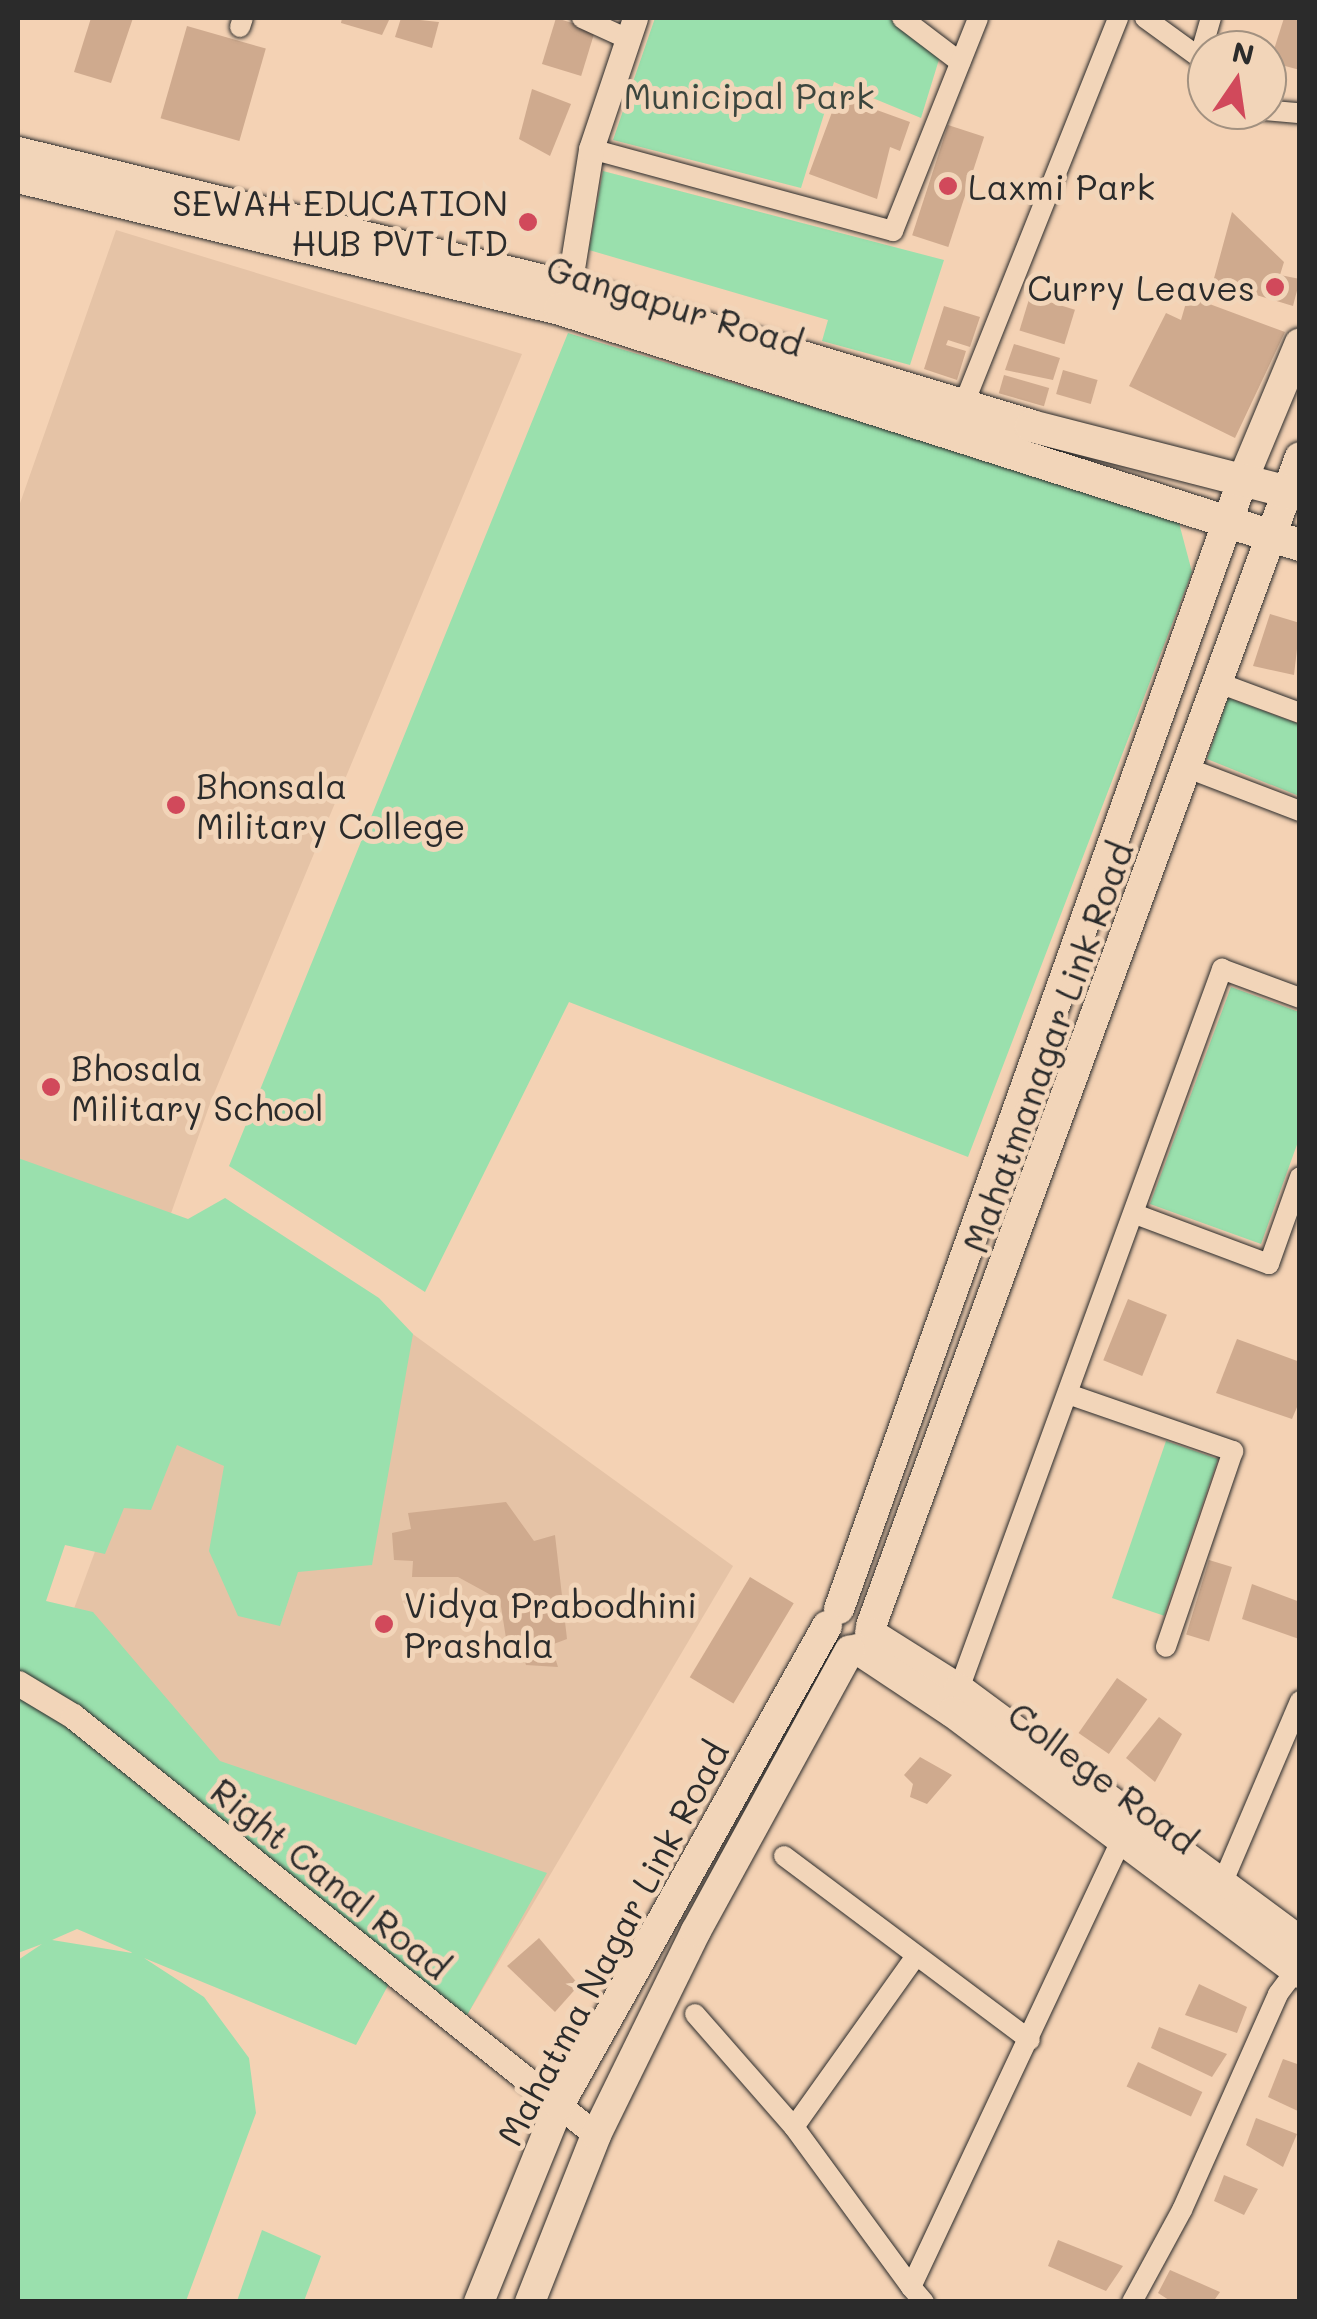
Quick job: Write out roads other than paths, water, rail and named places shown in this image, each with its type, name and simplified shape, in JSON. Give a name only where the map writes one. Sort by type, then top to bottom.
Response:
[{"type":"main road","name":"Gangapur Road","points":[[18,153],[569,287],[963,406],[1294,493]]},
{"type":"main road","name":"Gangapur Road","points":[[18,177],[560,310],[1285,542]]},
{"type":"main road","name":"Mahatmanagar Link Road","points":[[833,1618],[1228,522],[1300,342]]},
{"type":"main road","name":"Mahatmanagar Link Road","points":[[862,1639],[1190,769],[1218,683],[1285,542],[1300,457]]},
{"type":"main road","points":[[833,1618],[836,1646],[862,1639]]},
{"type":"main road","name":"Mahatma Nagar Link Road","points":[[479,2302],[559,2105],[833,1618]]},
{"type":"main road","name":"Mahatma Nagar Link Road","points":[[530,2302],[596,2135],[696,1931],[862,1639]]},
{"type":"main road","name":"College Road","points":[[862,1639],[959,1689],[1222,1884],[1298,1961]]},
{"type":"main road","name":"College Road","points":[[862,1639],[1122,1838],[1298,1961]]},
{"type":"street","points":[[569,287],[592,149],[631,28],[582,18]]},
{"type":"street","points":[[902,18],[960,62]]},
{"type":"street","points":[[592,149],[893,231],[978,18]]},
{"type":"street","points":[[963,406],[1118,18]]},
{"type":"street","points":[[1145,18],[1187,48]]},
{"type":"street","points":[[1218,683],[1300,712]]},
{"type":"street","points":[[1190,769],[1300,811]]},
{"type":"street","points":[[959,1689],[1222,970],[1300,998]]},
{"type":"street","points":[[1135,1214],[1269,1264],[1300,1177]]},
{"type":"street","points":[[1068,1394],[1233,1450],[1166,1648]]},
{"type":"street","name":"Right Canal Road","points":[[18,1683],[73,1716],[596,2135]]},
{"type":"street","points":[[1222,1884],[1294,1732],[1300,1701]]},
{"type":"street","points":[[695,2014],[794,2128],[917,2294],[1122,1838]]},
{"type":"street","points":[[784,1856],[1030,2040]]},
{"type":"street","points":[[794,2128],[916,1956]]},
{"type":"street","points":[[1132,2302],[1182,2210],[1278,1994],[1298,1961]]},
{"type":"place","name":"Laxmi Park","points":[[948,186]]},
{"type":"place","name":"SEWAH EDUCATION HUB PVT LTD","points":[[528,222]]},
{"type":"place","name":"Curry Leaves","points":[[1275,287]]},
{"type":"place","name":"Bhonsala Military College","points":[[176,805]]},
{"type":"place","name":"Bhosala Military School","points":[[51,1087]]},
{"type":"place","name":"Vidya Prabodhini Prashala","points":[[384,1624]]},
{"type":"park label","name":"Municipal Park","points":[[749,95]]}]
